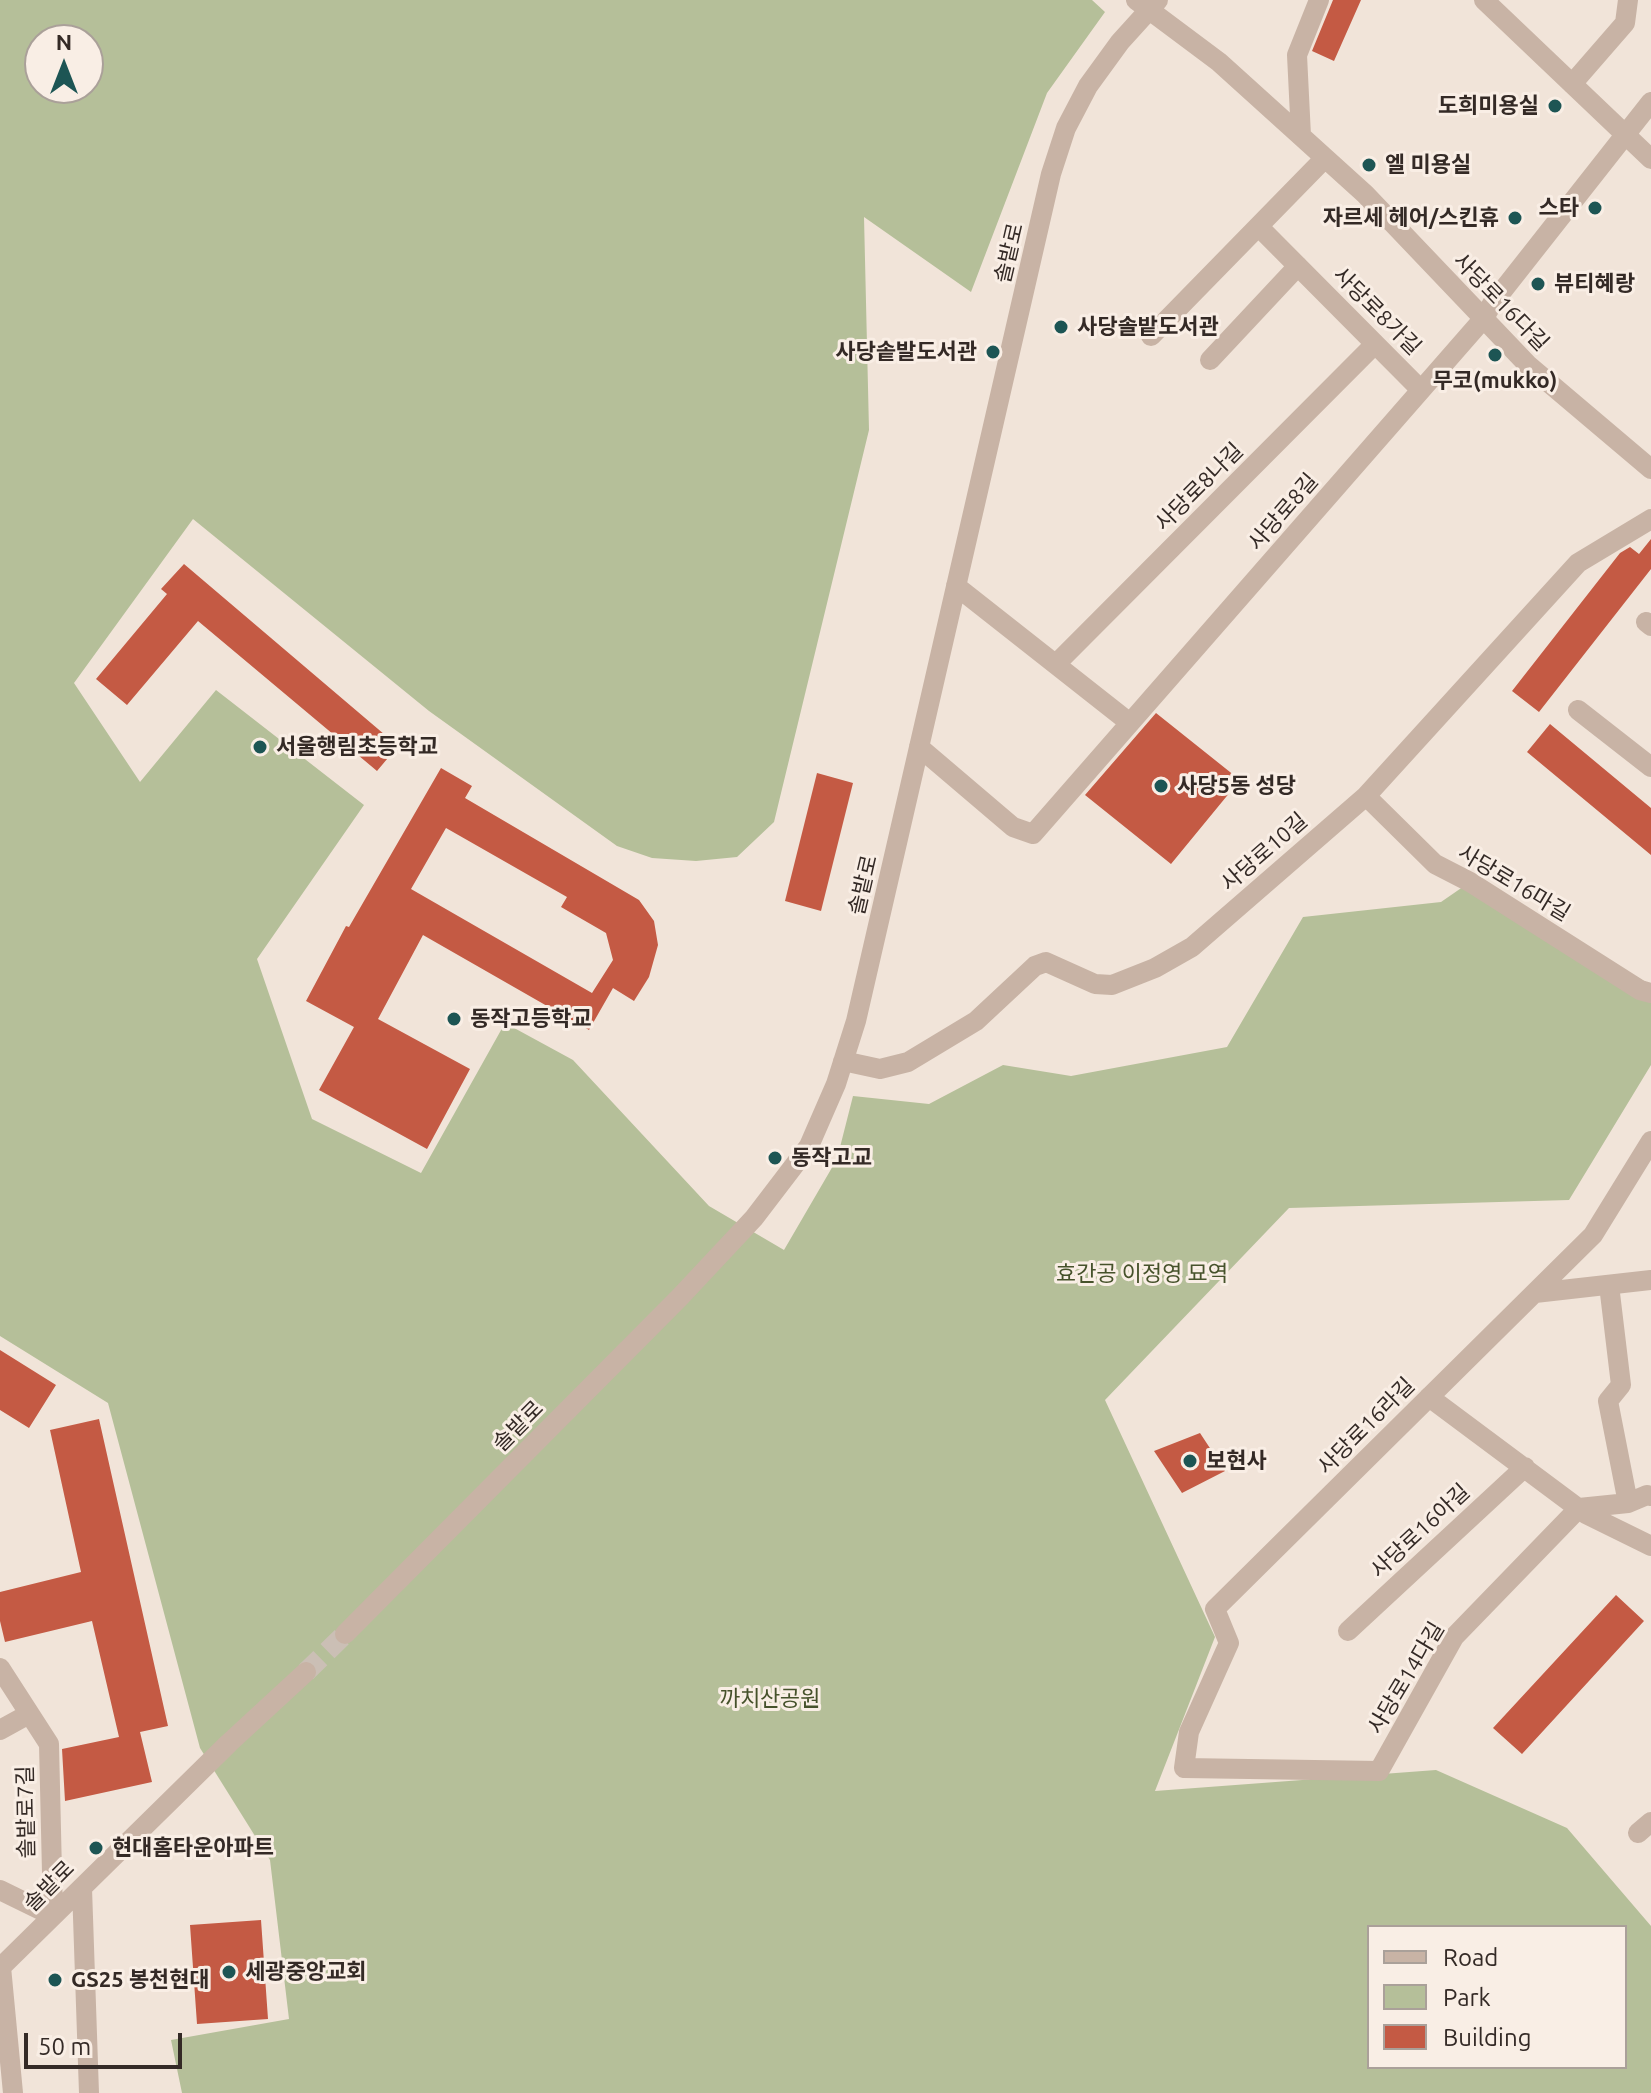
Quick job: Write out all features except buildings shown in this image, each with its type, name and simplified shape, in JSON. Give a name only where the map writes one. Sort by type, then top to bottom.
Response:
[{"type":"street","points":[[1301,136],[1297,55],[1319,0]]},
{"type":"street","points":[[1484,0],[1651,159]]},
{"type":"street","points":[[1572,84],[1625,23],[1628,0]]},
{"type":"street","name":"사당로16다길","points":[[1148,4],[1219,62],[1365,194],[1528,365],[1651,469]]},
{"type":"street","name":"솔밭로","points":[[345,1634],[680,1297],[754,1218],[809,1146],[856,1021],[1051,174],[1066,128],[1088,86],[1148,4]]},
{"type":"street","name":"사당로8길","points":[[919,747],[1013,827],[1033,834],[1484,318],[1651,102]]},
{"type":"street","points":[[1151,336],[1325,158]]},
{"type":"street","name":"사당로8가길","points":[[1259,227],[1421,390]]},
{"type":"street","name":"사당로8가길","points":[[1210,360],[1298,266]]},
{"type":"street","name":"사당로8나길","points":[[1056,664],[1375,344]]},
{"type":"street","name":"사당로10길","points":[[843,1061],[880,1069],[908,1062],[976,1021],[1035,966],[1046,962],[1095,984],[1112,985],[1155,968],[1192,947],[1366,796],[1578,563],[1651,519]]},
{"type":"street","points":[[956,586],[1130,723]]},
{"type":"street","points":[[1578,710],[1651,767]]},
{"type":"street","name":"사당로16마길","points":[[1366,796],[1435,864],[1470,882],[1640,990],[1651,993]]},
{"type":"street","name":"사당로16라길","points":[[1184,1768],[1189,1732],[1229,1643],[1215,1609],[1593,1235],[1651,1141]]},
{"type":"street","points":[[1535,1293],[1651,1280]]},
{"type":"street","points":[[1609,1285],[1621,1385],[1608,1401],[1628,1503]]},
{"type":"street","points":[[1429,1397],[1586,1514],[1651,1546]]},
{"type":"street","name":"사당로16아길","points":[[1348,1631],[1525,1467]]},
{"type":"street","points":[[1579,1508],[1628,1503],[1651,1496]]},
{"type":"street","name":"사당로14다길","points":[[1184,1768],[1379,1771],[1454,1637],[1579,1508]]},
{"type":"street","name":"솔밭로7길","points":[[0,1668],[49,1744],[53,1916]]},
{"type":"street","name":"솔밭로","points":[[0,1967],[306,1672]]},
{"type":"street","points":[[0,1730],[29,1714]]},
{"type":"street","points":[[82,1888],[89,2093]]},
{"type":"street","points":[[0,1890],[53,1916]]},
{"type":"street","points":[[0,1967],[13,2093]]},
{"type":"green space","name":"까치산공원","points":[[0,0],[1092,0],[1105,12],[1047,93],[971,292],[864,217],[869,430],[774,822],[737,857],[696,861],[652,858],[617,846],[429,711],[193,519],[74,683],[140,782],[216,690],[364,805],[257,959],[312,1119],[421,1173],[505,1023],[573,1060],[709,1206],[784,1250],[837,1159],[853,1096],[929,1104],[1003,1065],[1071,1076],[1227,1047],[1303,917],[1441,902],[1470,882],[1651,985],[1651,1065],[1569,1200],[1289,1208],[1105,1400],[1215,1637],[1155,1791],[1436,1770],[1567,1828],[1651,1926],[1651,2093],[182,2093],[171,2040],[289,2019],[270,1860],[200,1748],[108,1403],[0,1336]]},
{"type":"tunnel","points":[[306,1672],[345,1634]]},
{"type":"place","name":"도희미용실","points":[[1555,106]]},
{"type":"place","name":"엘 미용실","points":[[1369,165]]},
{"type":"place","name":"스타","points":[[1595,208]]},
{"type":"place","name":"자르세 헤어/스킨휴","points":[[1515,218]]},
{"type":"place","name":"뷰티혜랑","points":[[1538,284]]},
{"type":"place","name":"사당솔밭도서관","points":[[1061,327]]},
{"type":"place","name":"사당솥발도서관","points":[[993,352]]},
{"type":"place","name":"무코(mukko)","points":[[1495,355]]},
{"type":"place","name":"서울행림초등학교","points":[[260,747]]},
{"type":"place","name":"사당5동 성당","points":[[1161,786]]},
{"type":"place","name":"동작고등학교","points":[[454,1019]]},
{"type":"place","name":"동작고교","points":[[775,1158]]},
{"type":"place","name":"보현사","points":[[1190,1461]]},
{"type":"place","name":"현대홈타운아파트","points":[[96,1848]]},
{"type":"place","name":"세광중앙교회","points":[[229,1972]]},
{"type":"place","name":"GS25 봉천현대","points":[[55,1980]]},
{"type":"park label","name":"효간공 이정영 묘역","points":[[1142,1274]]}]
